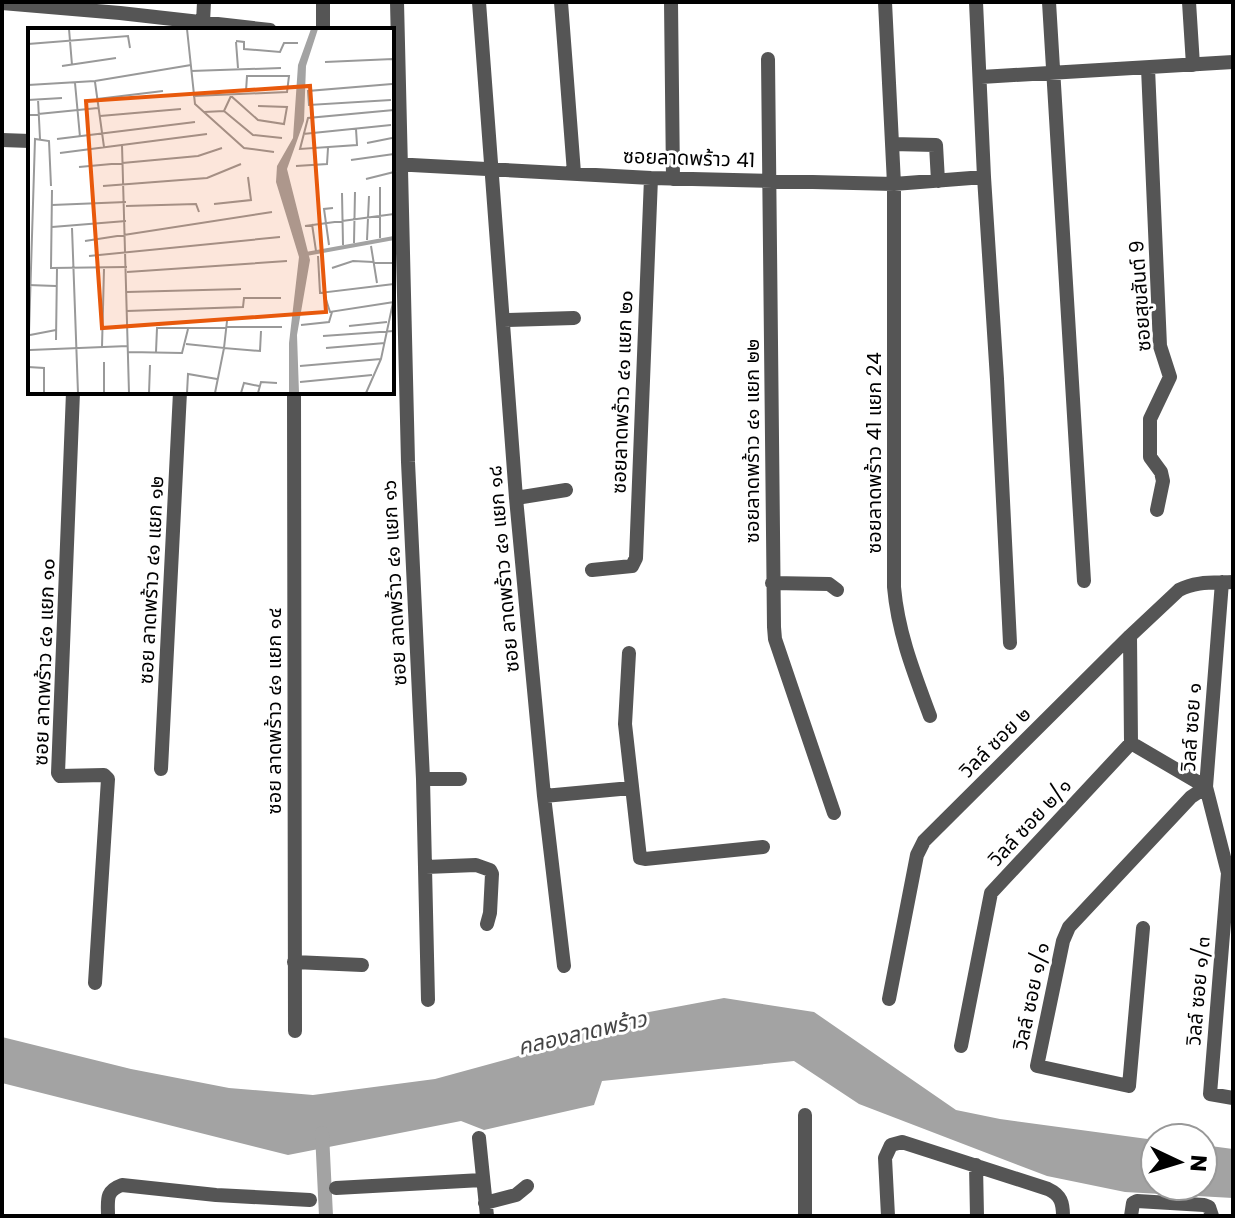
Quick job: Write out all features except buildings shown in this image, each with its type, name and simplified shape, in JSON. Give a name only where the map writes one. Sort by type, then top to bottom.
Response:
[{"type":"street","points":[[203,22],[204,2]]},
{"type":"street","points":[[323,2],[323,28]]},
{"type":"street","name":"ซอย ลาดพร้าว ๔๑ แยก ๑๖","points":[[397,2],[396,164],[423,779],[428,1000]]},
{"type":"street","name":"ซอย ลาดพร้าว ๔๑ แยก ๑๘","points":[[479,2],[516,498],[544,796],[564,966]]},
{"type":"street","points":[[561,2],[574,173]]},
{"type":"street","points":[[671,2],[673,179]]},
{"type":"street","name":"ซอยลาดพร้าว 41 แยก 24","points":[[885,2],[894,184],[894,587],[896,614],[904,645],[930,716]]},
{"type":"street","points":[[976,2],[1010,643]]},
{"type":"street","points":[[1049,2],[1084,581]]},
{"type":"street","points":[[1189,2],[1193,65]]},
{"type":"street","points":[[2,3],[253,28]]},
{"type":"street","name":"ซอยลาดพร้าว ๔๑ แยก ๒๒","points":[[768,59],[775,639],[834,813]]},
{"type":"street","points":[[981,77],[1233,62]]},
{"type":"street","name":"ซอยสุขสันต์ 9","points":[[1148,68],[1160,346],[1170,377],[1150,419],[1150,457],[1161,472],[1163,481],[1157,510]]},
{"type":"street","points":[[2,140],[28,141]]},
{"type":"street","points":[[892,144],[936,145],[938,181]]},
{"type":"street","name":"ซอยลาดพร้าว 41","points":[[396,164],[673,179],[894,184],[984,177]]},
{"type":"street","name":"ซอยลาดพร้าว ๔๑ แยก ๒๐","points":[[592,570],[632,566],[636,558],[651,178]]},
{"type":"street","points":[[504,320],[574,318]]},
{"type":"street","name":"ซอย ลาดพร้าว ๔๑ แยก ๑๐","points":[[73,394],[58,773],[60,776],[104,775],[108,779],[95,983]]},
{"type":"street","name":"ซอย ลาดพร้าว ๔๑ แยก ๑๒","points":[[161,769],[180,394]]},
{"type":"street","name":"ซอย ลาดพร้าว ๔๑ แยก ๑๔","points":[[294,394],[295,1031]]},
{"type":"street","points":[[516,498],[566,490]]},
{"type":"street","name":"วิลล์ ซอย ๒","points":[[889,999],[924,841],[1179,590],[1189,585],[1228,582]]},
{"type":"street","name":"วิลล์ ซอย ๑","points":[[1228,582],[1206,787],[1230,873]]},
{"type":"street","points":[[772,583],[829,584],[837,590]]},
{"type":"street","points":[[1130,636],[1131,743],[1206,787]]},
{"type":"street","points":[[629,653],[625,724],[641,859],[763,847]]},
{"type":"street","name":"วิลล์ ซอย ๒/๑","points":[[961,1046],[991,893],[1131,743]]},
{"type":"street","points":[[423,779],[460,779]]},
{"type":"street","name":"วิลล์ ซอย ๑/๑","points":[[1143,928],[1129,1086],[1037,1066],[1063,941],[1069,927],[1191,797],[1206,787]]},
{"type":"street","points":[[544,796],[631,788]]},
{"type":"street","points":[[426,867],[476,865],[490,870],[487,924]]},
{"type":"street","name":"วิลล์ ซอย ๑/๓","points":[[1230,873],[1210,1094],[1233,1098]]},
{"type":"street","points":[[294,962],[362,965]]},
{"type":"street","points":[[805,1115],[805,1216]]},
{"type":"street","points":[[479,1138],[486,1209],[516,1195],[527,1186]]},
{"type":"street","points":[[888,1216],[885,1158],[891,1145],[902,1142],[1056,1193],[1061,1198],[1063,1213]]},
{"type":"street","points":[[976,1165],[977,1216]]},
{"type":"street","points":[[336,1188],[482,1180]]},
{"type":"street","points":[[107,1216],[108,1196],[111,1190],[122,1185],[216,1195],[310,1200]]},
{"type":"street","points":[[1133,1208],[1204,1205],[1209,1207],[1212,1216]]},
{"type":"shaded area","points":[[724,998],[814,1012],[956,1110],[1139,1138],[1139,1193],[1047,1176],[859,1104],[794,1061],[602,1081],[594,1105],[484,1130],[461,1121],[288,1155],[2,1083],[2,1037],[131,1069],[229,1088],[313,1095],[435,1079],[515,1057],[633,1015]]},
{"type":"shaded area","points":[[1219,1147],[1233,1149],[1233,1198],[1219,1197]]},
{"type":"waterway","points":[[322,1133],[326,1216]]},
{"type":"water label","name":"คลองลาดพร้าว","points":[[582,1033]]}]
